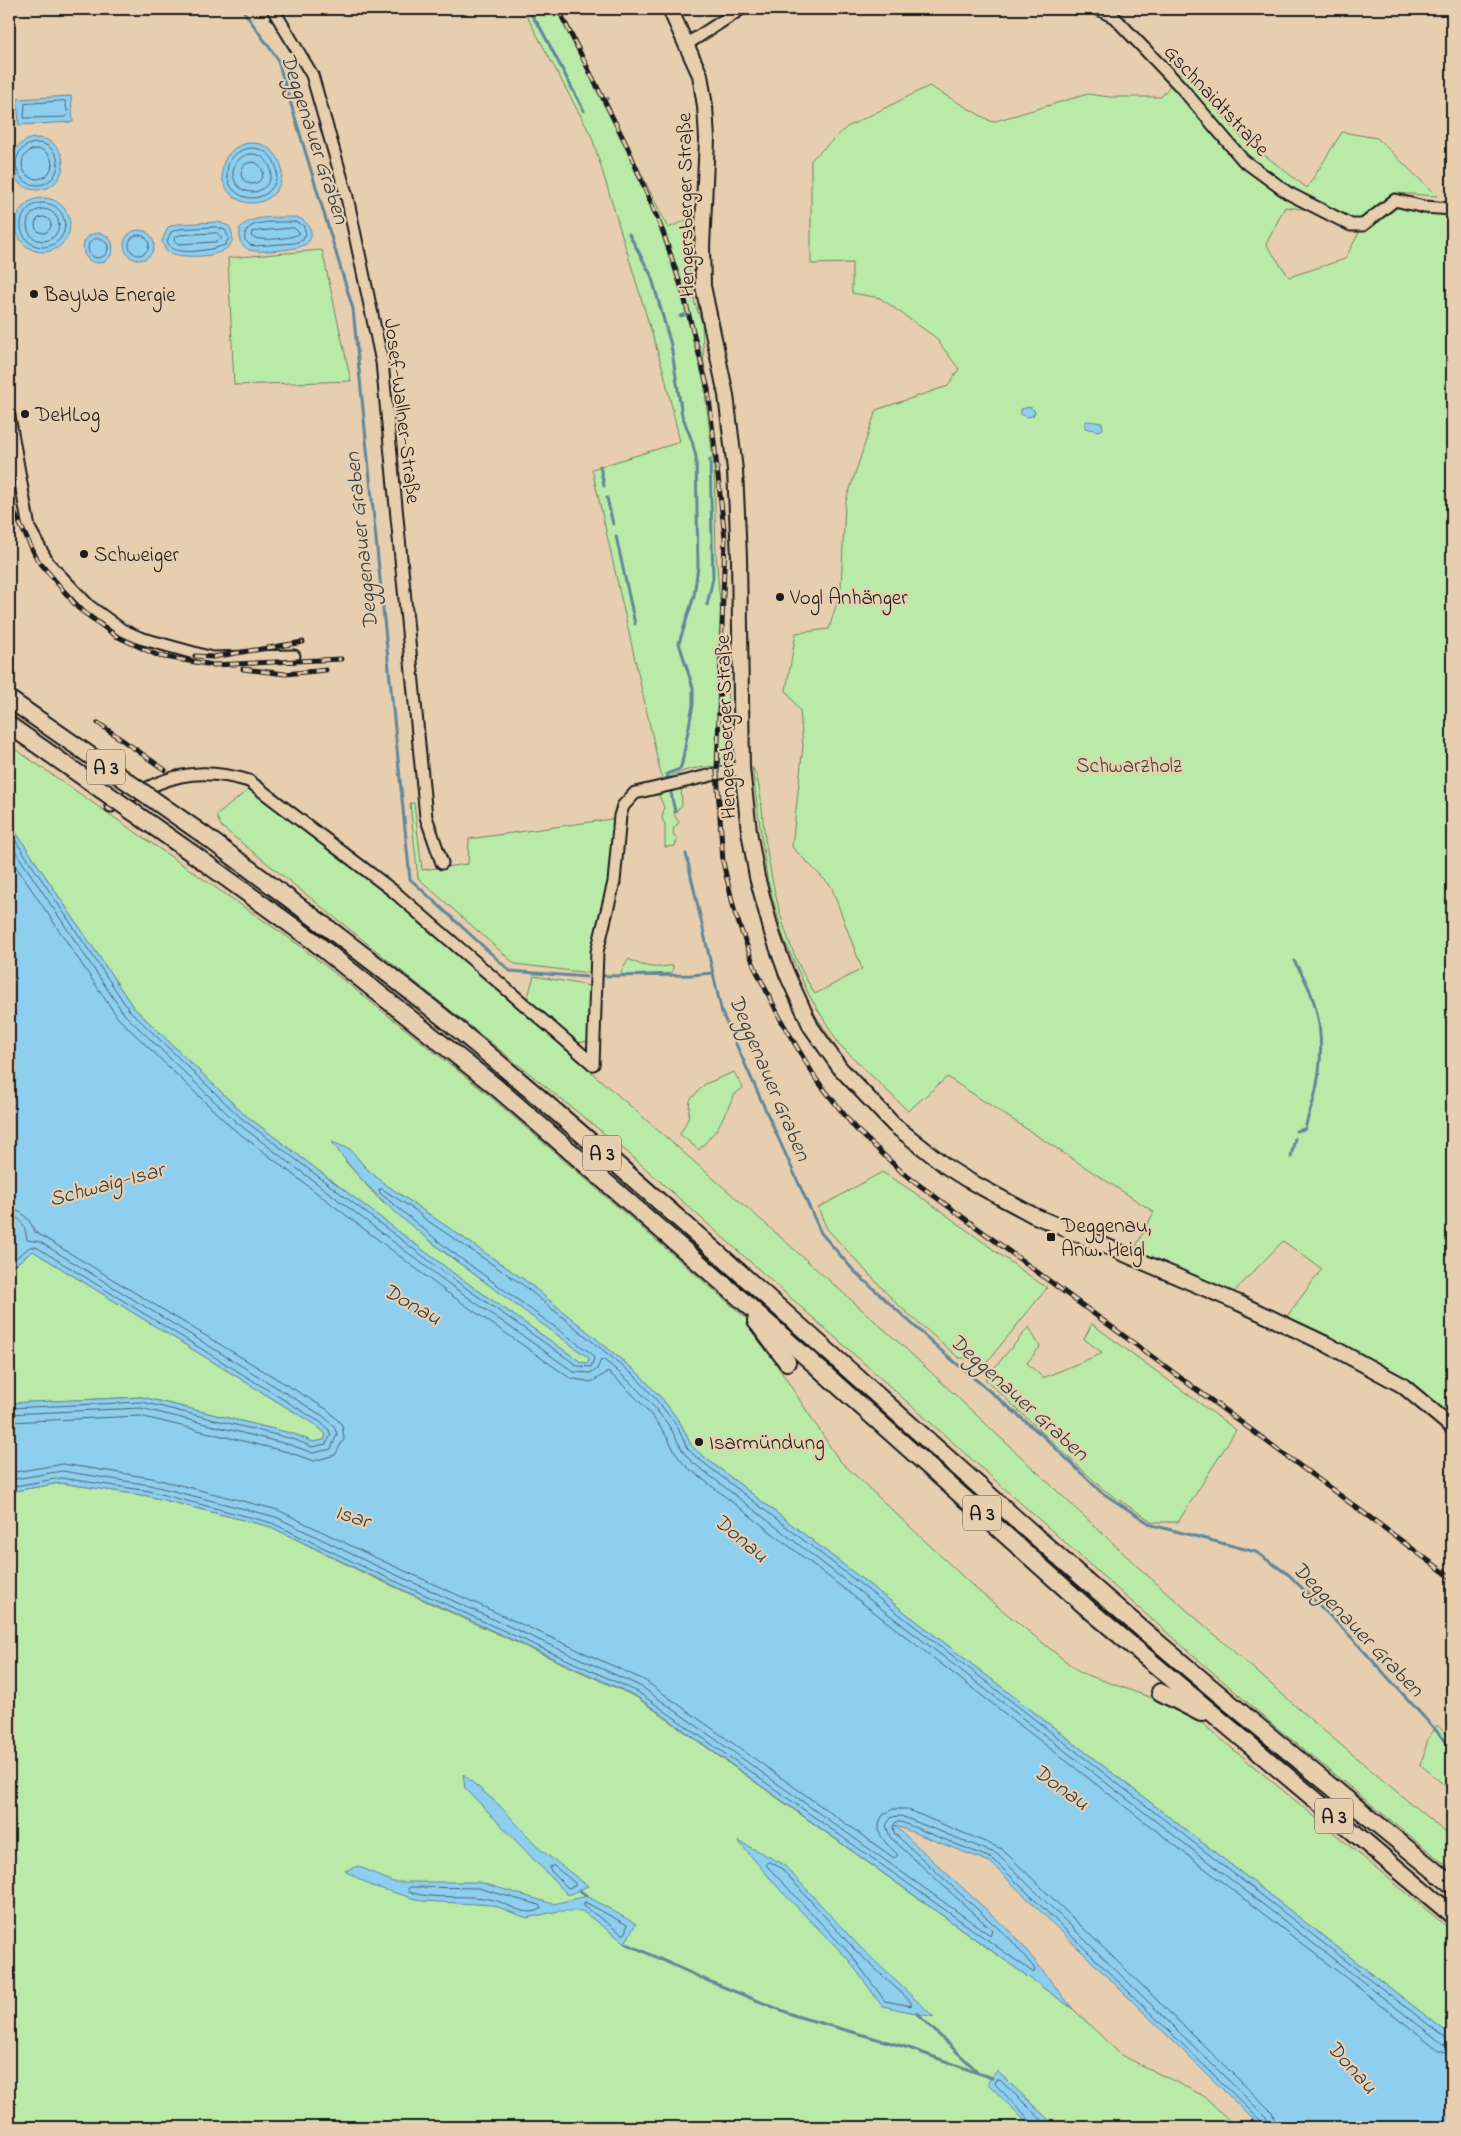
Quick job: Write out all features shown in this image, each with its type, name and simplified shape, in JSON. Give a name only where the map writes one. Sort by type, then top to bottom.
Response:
[{"type":"highway","name":"A 3","points":[[9,699],[204,836],[321,922],[508,1071],[777,1305],[1090,1584],[1214,1691],[1452,1884]]},
{"type":"highway","name":"A 3","points":[[9,725],[312,940],[496,1087],[750,1307],[1085,1606],[1215,1718],[1452,1915]]},
{"type":"highway","points":[[750,1307],[757,1325],[787,1362]]},
{"type":"highway","points":[[1160,1692],[1196,1712],[1215,1718]]},
{"type":"main road","name":"Hengersberger Straße","points":[[670,9],[700,76],[707,139],[702,247],[703,286],[726,395],[735,470],[739,557],[742,768],[757,877],[772,932],[786,972],[811,1027],[840,1068],[894,1124],[947,1167],[1012,1205],[1326,1344],[1402,1386],[1452,1427]]},
{"type":"street","name":"Josef-Wallner-Straße","points":[[272,9],[312,75],[347,197],[382,362],[426,817],[442,863]]},
{"type":"street","name":"Gschnaidtstraße","points":[[1098,9],[1114,17],[1180,86],[1243,160],[1288,193],[1351,225],[1362,225],[1395,200],[1424,207],[1452,209]]},
{"type":"street","points":[[687,44],[735,11]]},
{"type":"street","points":[[9,416],[29,528],[48,563],[89,606],[122,630],[140,638],[212,658],[294,656]]},
{"type":"street","points":[[111,806],[156,783],[182,775],[208,772],[225,774],[249,781],[392,890],[593,1064],[597,952],[614,882],[620,816],[624,806],[636,792],[742,768]]},
{"type":"green space","points":[[523,9],[561,9],[668,228],[696,216],[689,268],[695,304],[702,322],[705,393],[714,468],[716,554],[733,764],[690,769],[662,779],[592,469],[680,442],[664,373],[592,137]]},
{"type":"green space","name":"Schwarzholz","points":[[1183,70],[1241,137],[1307,188],[1342,132],[1377,138],[1437,196],[1396,193],[1362,222],[1352,222],[1330,212],[1285,207],[1266,244],[1289,277],[1345,259],[1361,229],[1394,207],[1413,211],[1452,212],[1452,1427],[1401,1384],[1282,1323],[1322,1269],[1283,1241],[1228,1298],[1135,1248],[1154,1212],[947,1077],[908,1111],[839,1044],[809,995],[784,939],[767,877],[752,767],[760,791],[765,838],[776,899],[788,939],[805,976],[815,994],[862,969],[831,886],[792,847],[803,746],[800,711],[786,690],[796,633],[829,629],[841,588],[845,504],[876,410],[948,386],[959,369],[935,337],[880,298],[852,293],[852,263],[811,264],[811,160],[847,127],[929,86],[992,122],[1088,94],[1109,97],[1161,97]]},
{"type":"green space","points":[[322,250],[351,381],[234,385],[228,258]]},
{"type":"green space","points":[[9,745],[299,945],[486,1093],[746,1318],[839,1460],[976,1589],[1079,1672],[1186,1710],[1452,1931],[1452,2036],[698,1452],[691,1445],[681,1424],[664,1401],[639,1374],[526,1281],[382,1182],[365,1167],[350,1149],[345,1161],[377,1197],[445,1253],[589,1358],[588,1363],[581,1362],[456,1275],[244,1114],[133,1007],[9,822]]},
{"type":"green space","points":[[750,769],[756,827],[774,914],[782,942],[815,1015],[795,980],[779,936],[761,874],[753,816]]},
{"type":"green space","points":[[681,786],[682,805],[674,814],[679,823],[674,827],[673,833],[677,840],[675,846],[665,847],[665,824],[662,819],[664,807],[658,793]]},
{"type":"green space","points":[[249,789],[395,901],[769,1227],[904,1347],[1138,1567],[1316,1724],[1452,1838],[1452,1870],[1271,1723],[1116,1588],[626,1151],[222,827],[216,816]]},
{"type":"green space","points":[[410,803],[414,803],[422,870],[468,864],[469,839],[619,818],[615,858],[589,973],[515,964],[418,878]]},
{"type":"green space","points":[[629,959],[650,967],[673,965],[672,973],[624,975],[621,972]]},
{"type":"green space","points":[[534,976],[590,986],[592,1011],[588,1041],[576,1043],[527,1000]]},
{"type":"green space","points":[[815,1015],[835,1045],[831,1043]]},
{"type":"green space","points":[[734,1072],[743,1088],[735,1094],[717,1129],[699,1150],[680,1134],[688,1119],[690,1100],[705,1084]]},
{"type":"green space","points":[[882,1172],[924,1199],[1047,1288],[983,1367],[972,1358],[959,1358],[896,1303],[827,1229],[818,1208]]},
{"type":"green space","points":[[33,1251],[317,1426],[326,1434],[324,1440],[313,1442],[294,1434],[142,1397],[9,1403],[9,1269]]},
{"type":"green space","points":[[1092,1324],[1236,1430],[1178,1522],[1153,1522],[1104,1490],[985,1379],[1029,1327],[1040,1347],[1027,1363],[1043,1378],[1103,1353],[1084,1339]]},
{"type":"green space","points":[[60,1483],[148,1496],[271,1527],[364,1573],[636,1697],[1073,2009],[1121,2055],[1204,2096],[1236,2127],[1056,2127],[997,2071],[988,2084],[1031,2127],[9,2127],[9,1492]]},
{"type":"green space","points":[[1437,1725],[1452,1740],[1452,1792],[1421,1765],[1428,1739]]},
{"type":"water","points":[[71,96],[73,122],[19,125],[17,99]]},
{"type":"water","points":[[32,138],[42,138],[56,145],[63,159],[63,169],[56,183],[42,190],[32,190],[22,186],[15,179],[11,169],[11,159],[15,149],[22,142]]},
{"type":"water","points":[[246,143],[258,143],[269,148],[277,156],[282,167],[280,185],[269,198],[258,203],[246,203],[235,198],[227,190],[222,179],[222,167],[227,156],[235,148]]},
{"type":"water","points":[[43,198],[53,200],[62,206],[68,215],[70,225],[68,235],[62,244],[53,250],[43,252],[33,250],[24,244],[18,235],[16,225],[18,215],[24,206],[33,200]]},
{"type":"water","points":[[295,217],[304,221],[310,229],[311,238],[304,245],[285,250],[261,251],[249,250],[240,242],[240,228],[251,221],[266,218]]},
{"type":"water","points":[[218,222],[229,226],[233,237],[229,246],[221,252],[210,255],[184,256],[166,251],[162,241],[168,227],[178,224]]},
{"type":"water","points":[[139,230],[150,234],[154,245],[150,256],[139,260],[128,256],[124,245],[128,234]]},
{"type":"water","points":[[98,233],[104,234],[112,242],[112,254],[104,262],[98,263],[92,262],[84,254],[83,248],[84,242],[92,234]]},
{"type":"water","points":[[1030,407],[1035,411],[1033,416],[1021,415],[1021,409]]},
{"type":"water","points":[[1085,422],[1102,423],[1103,429],[1098,431],[1085,428]]},
{"type":"water","points":[[9,822],[133,1007],[244,1114],[456,1275],[581,1362],[588,1363],[589,1358],[451,1257],[395,1212],[362,1179],[332,1142],[350,1149],[365,1167],[382,1182],[526,1281],[639,1374],[664,1401],[681,1424],[691,1445],[698,1452],[1452,2036],[1452,2127],[1261,2127],[990,1862],[894,1825],[1016,1937],[1073,2009],[636,1696],[364,1572],[271,1527],[148,1496],[60,1483],[9,1492],[9,1403],[142,1397],[294,1434],[313,1442],[324,1440],[326,1434],[317,1426],[33,1251],[9,1269],[9,1237],[16,1233],[9,1226]]},
{"type":"water","points":[[463,1774],[499,1805],[540,1849],[588,1886],[568,1895],[465,1788]]},
{"type":"water","points":[[738,1841],[783,1864],[860,1947],[934,2017],[882,2006],[848,1959],[782,1892]]},
{"type":"water","points":[[358,1866],[393,1882],[479,1882],[553,1904],[587,1896],[636,1924],[625,1943],[582,1911],[559,1911],[527,1918],[492,1905],[422,1901],[372,1886],[345,1871]]},
{"type":"water","points":[[997,2071],[1056,2127],[1031,2127],[987,2083]]},
{"type":"waterway","name":"Deggenauer Graben","points":[[242,9],[277,58],[353,309],[410,879],[510,971],[586,977]]},
{"type":"waterway","points":[[527,9],[540,27],[584,111]]},
{"type":"waterway","points":[[629,234],[651,275],[671,345],[682,415],[696,457],[698,566],[694,596],[679,643],[693,688],[693,705],[682,763],[680,769],[667,774],[669,782]]},
{"type":"waterway","points":[[680,316],[684,315]]},
{"type":"waterway","points":[[707,605],[713,578],[710,459]]},
{"type":"waterway","points":[[600,466],[604,486]]},
{"type":"waterway","points":[[607,498],[613,524]]},
{"type":"waterway","points":[[616,536],[635,624]]},
{"type":"waterway","points":[[670,788],[675,812]]},
{"type":"waterway","name":"Deggenauer Graben","points":[[686,854],[722,1013],[821,1233],[854,1271],[944,1353],[1043,1436],[1101,1492],[1152,1525],[1256,1552],[1289,1575],[1352,1638],[1452,1748]]},
{"type":"waterway","points":[[1294,961],[1304,977],[1311,994],[1316,1010],[1321,1045],[1318,1080],[1314,1099],[1305,1129],[1296,1131]]},
{"type":"waterway","name":"Deggenauer Graben","points":[[601,976],[713,973]]},
{"type":"waterway","points":[[1291,1157],[1295,1138]]},
{"type":"waterway","points":[[579,1890],[587,1896]]},
{"type":"waterway","points":[[625,1943],[706,1980],[796,2016],[909,2048],[992,2078]]},
{"type":"waterway","points":[[916,2013],[977,2071]]},
{"type":"railway","points":[[558,9],[627,146],[663,232],[682,289],[708,389],[725,538],[717,772],[723,862],[735,913],[755,968],[782,1022],[816,1079],[855,1128],[903,1173],[1452,1578]]},
{"type":"railway","points":[[9,489],[14,512],[37,559],[78,608],[116,636],[159,656],[213,665],[341,659]]},
{"type":"railway","points":[[195,656],[213,657],[303,642]]},
{"type":"railway","points":[[243,669],[285,674],[326,670]]},
{"type":"railway","points":[[98,723],[165,770]]},
{"type":"place","name":"BayWa Energie","points":[[34,294]]},
{"type":"place","name":"DeHLog","points":[[25,414]]},
{"type":"place","name":"Schweiger","points":[[84,554]]},
{"type":"place","name":"Vogl Anhänger","points":[[780,597]]},
{"type":"place","name":"Deggenau, Anw. Heigl","points":[[1051,1237]]},
{"type":"place","name":"Isarmündung","points":[[699,1442]]},
{"type":"water label","name":"Schwaig-Isar","points":[[106,1183]]},
{"type":"water label","name":"Donau","points":[[413,1303]]},
{"type":"water label","name":"Isar","points":[[353,1515]]},
{"type":"water label","name":"Donau","points":[[742,1537]]},
{"type":"water label","name":"Donau","points":[[1062,1786]]},
{"type":"water label","name":"Donau","points":[[1353,2066]]}]
